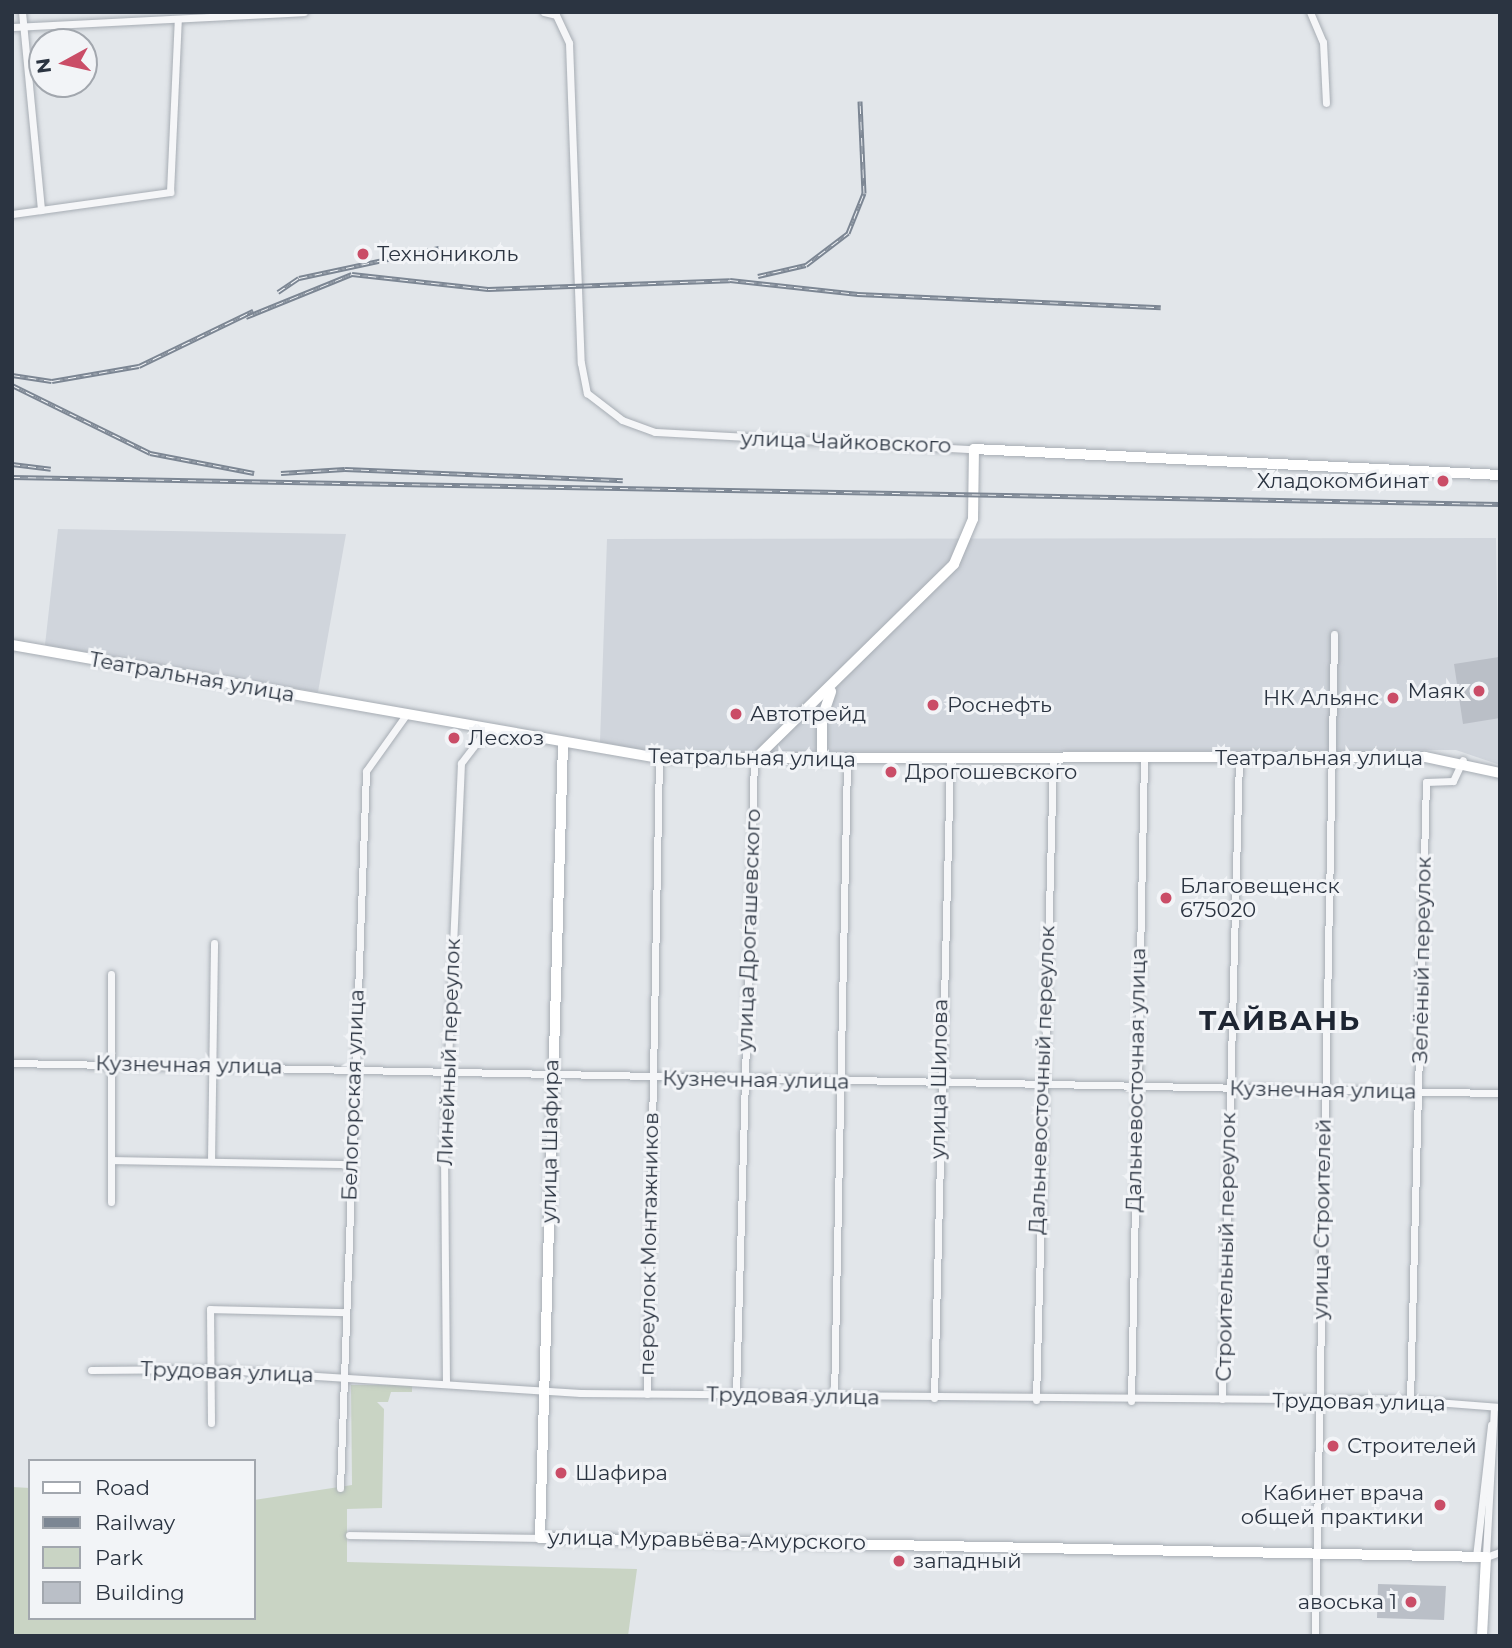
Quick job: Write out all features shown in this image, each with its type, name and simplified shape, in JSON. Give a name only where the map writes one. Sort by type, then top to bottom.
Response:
[{"type":"street","points":[[22,12],[41,210]]},
{"type":"street","points":[[12,27],[304,12]]},
{"type":"street","points":[[544,12],[558,13]]},
{"type":"street","points":[[1310,12],[1323,42],[1326,103]]},
{"type":"street","name":"улица Чайковского","points":[[558,13],[569,43],[587,393],[622,420],[654,432],[1500,475]]},
{"type":"street","points":[[12,214],[170,192],[178,19]]},
{"type":"street","points":[[754,760],[907,617],[964,547],[972,519],[974,449]]},
{"type":"street","name":"улица Строителей","points":[[1315,1636],[1334,634]]},
{"type":"street","name":"Театральная улица","points":[[12,645],[659,758],[1463,760],[1500,772]]},
{"type":"street","points":[[822,760],[822,718],[834,687]]},
{"type":"street","name":"Белогорская улица","points":[[340,1488],[366,771],[406,715]]},
{"type":"street","name":"Линейный переулок","points":[[446,1383],[449,1073],[461,763],[486,729]]},
{"type":"street","name":"улица Шафира","points":[[540,1538],[562,743]]},
{"type":"street","name":"переулок Монтажников","points":[[647,1394],[659,758]]},
{"type":"street","name":"Строительный переулок","points":[[1222,1399],[1239,759]]},
{"type":"street","name":"улица Дрогашевского","points":[[736,1395],[754,760]]},
{"type":"street","points":[[834,1398],[848,760]]},
{"type":"street","name":"улица Шилова","points":[[934,1398],[938,1083],[950,760]]},
{"type":"street","name":"Дальневосточный переулок","points":[[1035,1400],[1040,1084],[1053,760]]},
{"type":"street","name":"Дальневосточная улица","points":[[1131,1401],[1135,1085],[1144,760]]},
{"type":"street","name":"Зелёный переулок","points":[[1410,1400],[1426,782],[1453,781],[1463,760]]},
{"type":"street","points":[[211,1161],[214,943]]},
{"type":"street","points":[[111,974],[114,1062],[111,1202]]},
{"type":"street","name":"Кузнечная улица","points":[[12,1063],[114,1062],[841,1082],[1500,1093]]},
{"type":"street","points":[[112,1160],[351,1164]]},
{"type":"street","points":[[211,1423],[208,1369],[211,1309],[345,1312]]},
{"type":"street","name":"Трудовая улица","points":[[91,1370],[208,1369],[647,1394],[1131,1401],[1410,1400],[1497,1407]]},
{"type":"street","points":[[1482,1636],[1481,1557],[1497,1407]]},
{"type":"street","name":"улица Муравьёва-Амурского","points":[[349,1535],[1316,1550]]},
{"type":"street","points":[[1316,1550],[1481,1557],[1500,1552]]},
{"type":"shaded area","points":[[58,529],[346,534],[318,692],[45,645]]},
{"type":"shaded area","points":[[1496,538],[1500,765],[1456,750],[653,752],[600,742],[607,539]]},
{"type":"green space","points":[[351,1385],[412,1385],[412,1392],[391,1392],[388,1402],[377,1402],[384,1409],[382,1508],[347,1509],[347,1562],[637,1569],[628,1636],[12,1636],[12,1487],[28,1488],[28,1620],[256,1620],[256,1500],[352,1485]]},
{"type":"building","name":"Маяк","points":[[1499,657],[1500,718],[1463,724],[1454,664]]},
{"type":"building","name":"авоська 1","points":[[1378,1584],[1446,1586],[1444,1620],[1377,1618]]},
{"type":"railway","points":[[758,276],[806,265],[848,233],[864,193],[860,101]]},
{"type":"railway","points":[[278,292],[299,278],[439,248]]},
{"type":"railway","points":[[246,317],[352,274],[488,289],[730,280],[858,294],[1161,307]]},
{"type":"railway","points":[[12,375],[52,381],[139,366],[253,311]]},
{"type":"railway","points":[[12,385],[150,453],[254,473]]},
{"type":"railway","points":[[12,464],[51,469]]},
{"type":"railway","points":[[281,473],[345,469],[623,480]]},
{"type":"railway","points":[[12,477],[1500,504]]},
{"type":"place","name":"Технониколь","points":[[363,254]]},
{"type":"place","name":"Хладокомбинат","points":[[1443,481]]},
{"type":"place","name":"Маяк","points":[[1479,691]]},
{"type":"place","name":"НК Альянс","points":[[1393,698]]},
{"type":"place","name":"Роснефть","points":[[933,705]]},
{"type":"place","name":"Автотрейд","points":[[736,714]]},
{"type":"place","name":"Лесхоз","points":[[454,738]]},
{"type":"place","name":"Дрогошевского","points":[[891,772]]},
{"type":"place","name":"Благовещенск 675020","points":[[1166,898]]},
{"type":"place","name":"Строителей","points":[[1333,1446]]},
{"type":"place","name":"Шафира","points":[[561,1473]]},
{"type":"place","name":"Кабинет врача общей практики","points":[[1440,1505]]},
{"type":"place","name":"западный","points":[[899,1561]]},
{"type":"place","name":"авоська 1","points":[[1411,1602]]},
{"type":"district","name":"ТАЙВАНЬ","points":[[1280,1020]]}]
